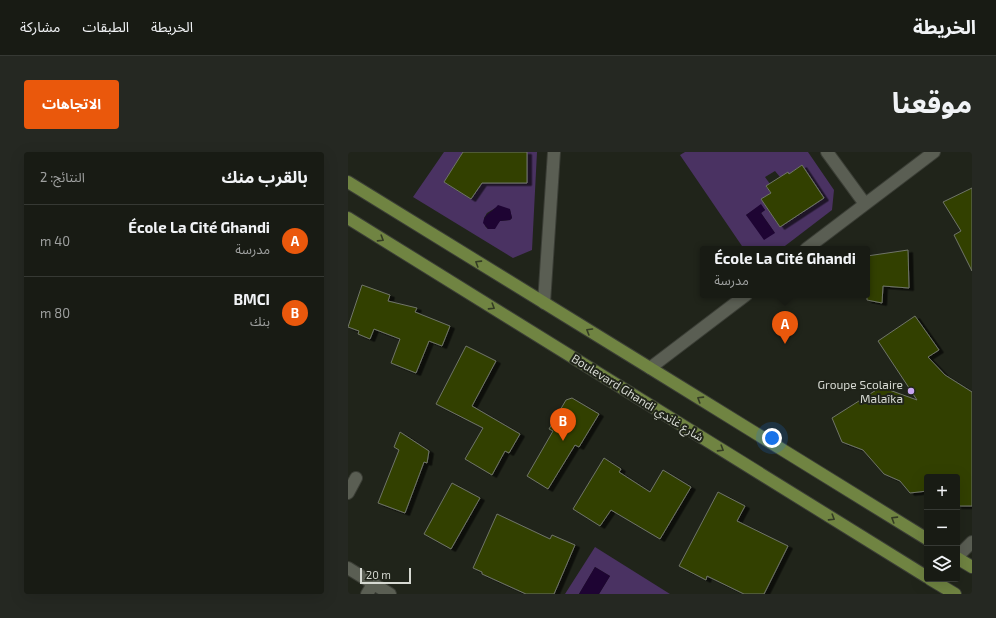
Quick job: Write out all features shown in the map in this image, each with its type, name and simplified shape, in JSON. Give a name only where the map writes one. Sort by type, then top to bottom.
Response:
[{"type":"main road","points":[[348,182],[924,537]]},
{"type":"main road","name":"Boulevard Ghandi شارع غاندي","points":[[348,218],[924,575]]},
{"type":"main road","points":[[960,559],[972,567]]},
{"type":"main road","points":[[935,582],[955,594]]},
{"type":"street","points":[[544,304],[554,152]]},
{"type":"street","points":[[827,152],[866,204]]},
{"type":"street","points":[[810,246],[934,152]]},
{"type":"street","points":[[650,368],[742,298]]},
{"type":"street","points":[[348,493],[356,478]]},
{"type":"street","points":[[960,554],[972,542]]},
{"type":"street","points":[[348,568],[390,594]]},
{"type":"street","points":[[367,594],[374,584]]},
{"type":"shaded area","points":[[444,152],[463,152],[444,182],[471,199],[486,176],[527,183],[527,152],[537,152],[532,250],[513,258],[413,197]],"holes":[[[497,207],[510,210],[512,218],[510,220],[500,221],[492,229],[488,229],[485,226],[484,218],[487,213]]]},
{"type":"shaded area","points":[[685,152],[808,152],[834,190],[832,210],[785,246],[742,246],[680,155]],"holes":[[[802,165],[824,198],[810,207],[801,210],[802,213],[780,227],[761,199],[771,193],[766,187],[770,184],[765,177],[775,171],[780,177],[794,174],[793,171]],[[761,205],[765,210],[761,213],[775,233],[746,215]]]},
{"type":"shaded area","points":[[761,204],[765,210],[761,213],[775,233],[764,240],[746,215]]},
{"type":"shaded area","points":[[498,205],[510,209],[512,218],[510,220],[500,221],[495,229],[488,229],[483,223],[485,217]]},
{"type":"shaded area","points":[[595,547],[670,594],[599,594],[610,576],[595,567],[579,594],[565,594]]},
{"type":"shaded area","points":[[595,567],[610,576],[599,594],[579,594]]},
{"type":"building","points":[[463,152],[527,152],[527,183],[482,183],[471,199],[444,182]]},
{"type":"building","points":[[802,165],[824,198],[780,227],[761,199],[771,193],[766,186],[788,172],[789,174]]},
{"type":"building","points":[[972,188],[972,271],[954,235],[961,231],[943,202]]},
{"type":"building","points":[[908,250],[909,288],[883,286],[882,303],[867,300],[867,298],[870,298],[870,256]]},
{"type":"building","points":[[362,285],[390,295],[388,301],[417,308],[415,312],[450,326],[442,346],[429,341],[416,373],[391,363],[400,339],[374,329],[370,339],[358,334],[359,331],[348,327]]},
{"type":"building","name":"Groupe Scolaire Malaîka","points":[[915,316],[939,350],[928,357],[945,375],[972,392],[972,506],[960,506],[960,474],[924,474],[924,491],[910,493],[900,481],[884,474],[863,450],[842,442],[832,418],[881,387],[917,400],[878,341]]},
{"type":"building","points":[[466,346],[496,361],[472,406],[520,434],[509,453],[505,451],[492,475],[465,459],[483,428],[436,404]]},
{"type":"building","points":[[572,398],[599,414],[579,447],[575,445],[548,489],[527,476],[553,431],[549,429],[566,400]]},
{"type":"building","points":[[400,432],[429,451],[427,463],[424,462],[405,513],[378,503],[399,450],[394,447]]},
{"type":"building","points":[[604,458],[621,469],[619,472],[650,492],[663,470],[691,487],[660,539],[611,510],[600,526],[573,509]]},
{"type":"building","points":[[452,483],[480,498],[451,549],[424,534]]},
{"type":"building","points":[[718,492],[745,506],[737,521],[788,546],[764,594],[744,594],[707,576],[706,580],[679,566]]},
{"type":"building","points":[[497,514],[550,539],[552,535],[575,545],[554,594],[526,594],[482,574],[482,572],[473,568]]},
{"type":"place","name":"École La Cité Ghandi","points":[[785,344]]},
{"type":"place","name":"Groupe Scolaire Malaîka","points":[[911,391]]},
{"type":"place","name":"BMCI","points":[[563,441]]}]
